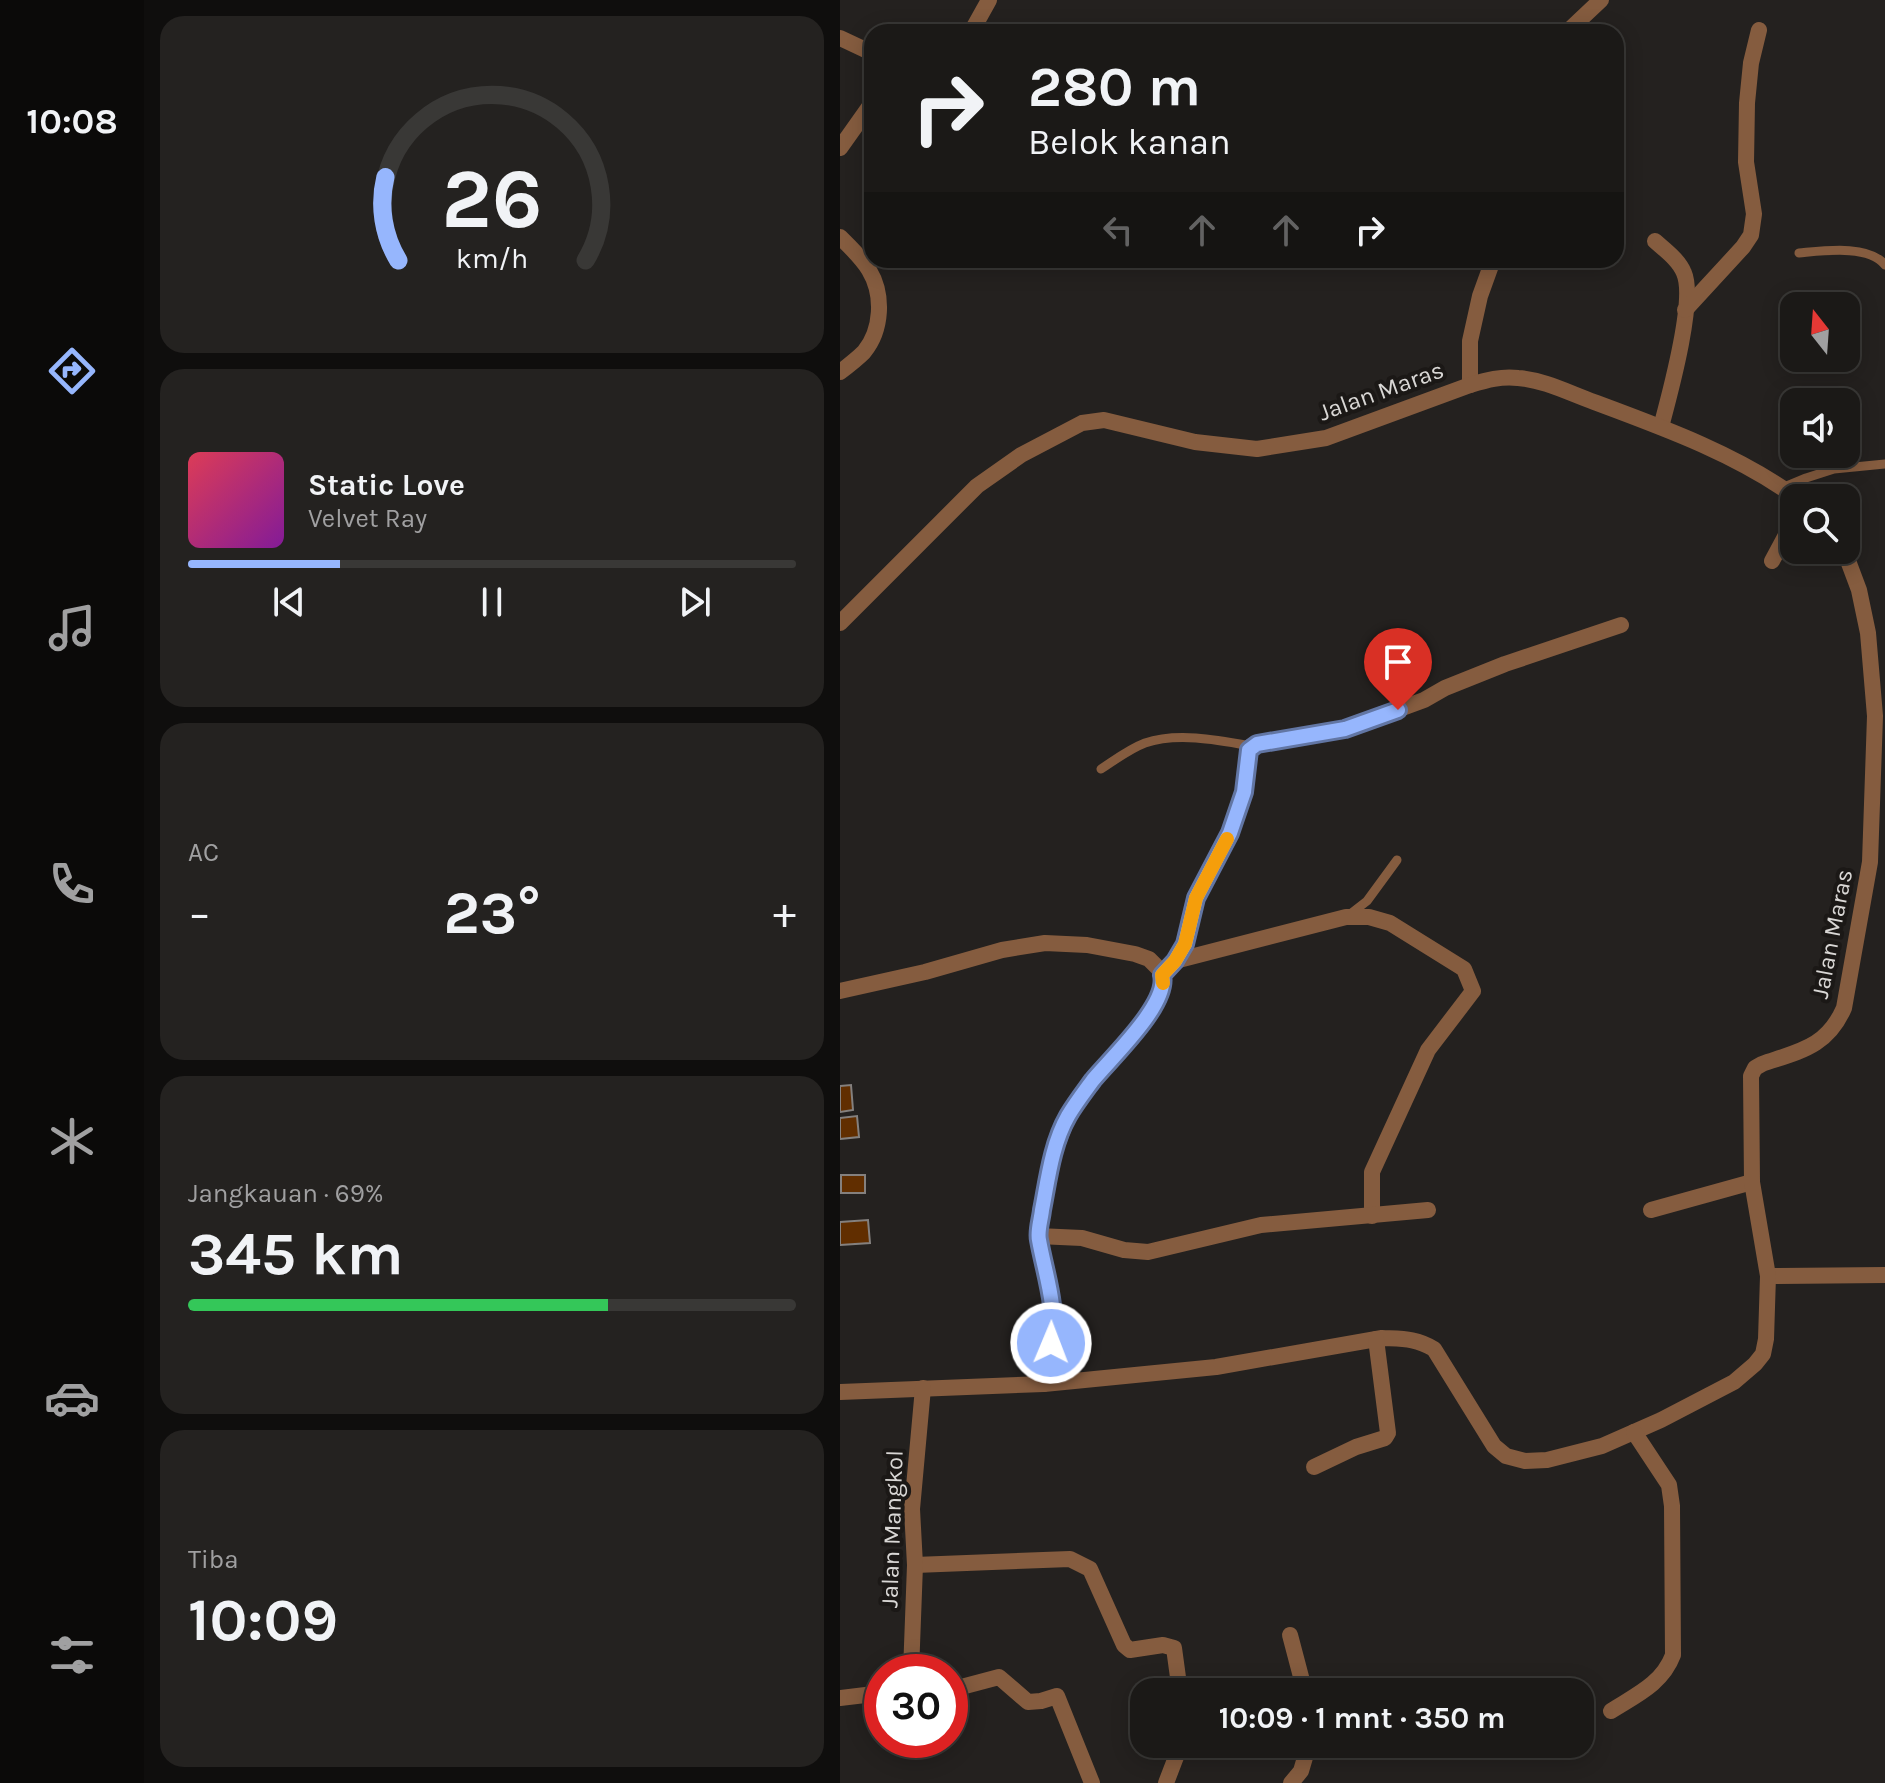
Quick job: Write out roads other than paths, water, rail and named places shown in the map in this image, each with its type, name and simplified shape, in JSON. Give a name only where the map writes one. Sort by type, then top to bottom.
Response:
[{"type":"street","points":[[976,24],[989,0]]},
{"type":"street","points":[[1576,24],[1601,0]]},
{"type":"street","points":[[1685,310],[1751,235],[1754,214],[1746,162],[1747,103],[1751,63],[1759,30]]},
{"type":"street","points":[[840,38],[864,49]]},
{"type":"street","points":[[840,148],[864,114]]},
{"type":"street","points":[[840,237],[864,262]]},
{"type":"street","points":[[1655,241],[1680,265],[1687,283],[1676,371],[1661,427]]},
{"type":"street","points":[[840,372],[863,352],[875,334],[879,317],[878,300],[868,268]]},
{"type":"street","points":[[1470,385],[1470,341],[1490,268]]},
{"type":"street","name":"Jalan Maras","points":[[840,623],[977,486],[1021,455],[1082,423],[1104,420],[1195,442],[1257,449],[1326,438],[1470,385],[1494,378],[1518,378],[1541,382],[1661,427],[1753,469],[1780,487]]},
{"type":"street","points":[[1772,561],[1780,546]]},
{"type":"street","name":"Jalan Maras","points":[[1376,1339],[1421,1341],[1434,1349],[1494,1446],[1506,1456],[1525,1461],[1547,1460],[1602,1446],[1634,1432],[1734,1382],[1763,1354],[1768,1276],[1752,1182],[1751,1076],[1755,1068],[1762,1064],[1815,1045],[1839,1020],[1847,993],[1870,862],[1874,702],[1868,633],[1850,564]]},
{"type":"street","points":[[1162,975],[1185,944],[1196,898],[1230,833],[1244,792],[1251,746],[1345,729],[1424,700],[1445,688],[1505,664],[1621,625]]},
{"type":"street","points":[[1175,961],[1346,917],[1369,917],[1390,923],[1464,969],[1473,991],[1428,1050],[1372,1172],[1372,1216]]},
{"type":"street","points":[[840,991],[925,972],[1002,950],[1045,943],[1087,945],[1135,954],[1149,959],[1159,969],[1163,988],[1155,1005],[1127,1043],[1092,1081],[1068,1117],[1052,1158],[1038,1236],[1047,1271],[1053,1322],[1044,1384]]},
{"type":"street","points":[[1651,1210],[1752,1182]]},
{"type":"street","points":[[1038,1236],[1082,1238],[1124,1250],[1148,1252],[1261,1225],[1428,1210]]},
{"type":"street","points":[[1768,1276],[1885,1275]]},
{"type":"street","points":[[840,1392],[1044,1384],[1216,1367],[1376,1339],[1388,1433],[1385,1438],[1356,1447],[1314,1467]]},
{"type":"street","name":"Jalan Mangkol","points":[[912,1654],[915,1565],[912,1509],[923,1388]]},
{"type":"street","points":[[1611,1711],[1654,1684],[1668,1668],[1673,1655],[1672,1506],[1669,1485],[1634,1432]]},
{"type":"street","points":[[915,1565],[1070,1559],[1090,1569],[1124,1645],[1130,1650],[1163,1645],[1174,1648],[1178,1678]]},
{"type":"street","points":[[1290,1635],[1301,1678]]},
{"type":"street","points":[[968,1685],[999,1677],[1028,1702],[1057,1696],[1092,1783]]},
{"type":"street","points":[[840,1698],[864,1695]]},
{"type":"street","points":[[1166,1783],[1176,1758]]},
{"type":"street","points":[[1291,1783],[1301,1771],[1305,1758]]},
{"type":"lane","points":[[1799,253],[1859,252],[1882,260],[1885,265]]},
{"type":"lane","points":[[1792,484],[1834,469],[1885,464]]},
{"type":"lane","points":[[1101,769],[1131,749],[1155,740],[1201,739],[1251,746]]},
{"type":"lane","points":[[1346,917],[1367,901],[1397,860]]}]
